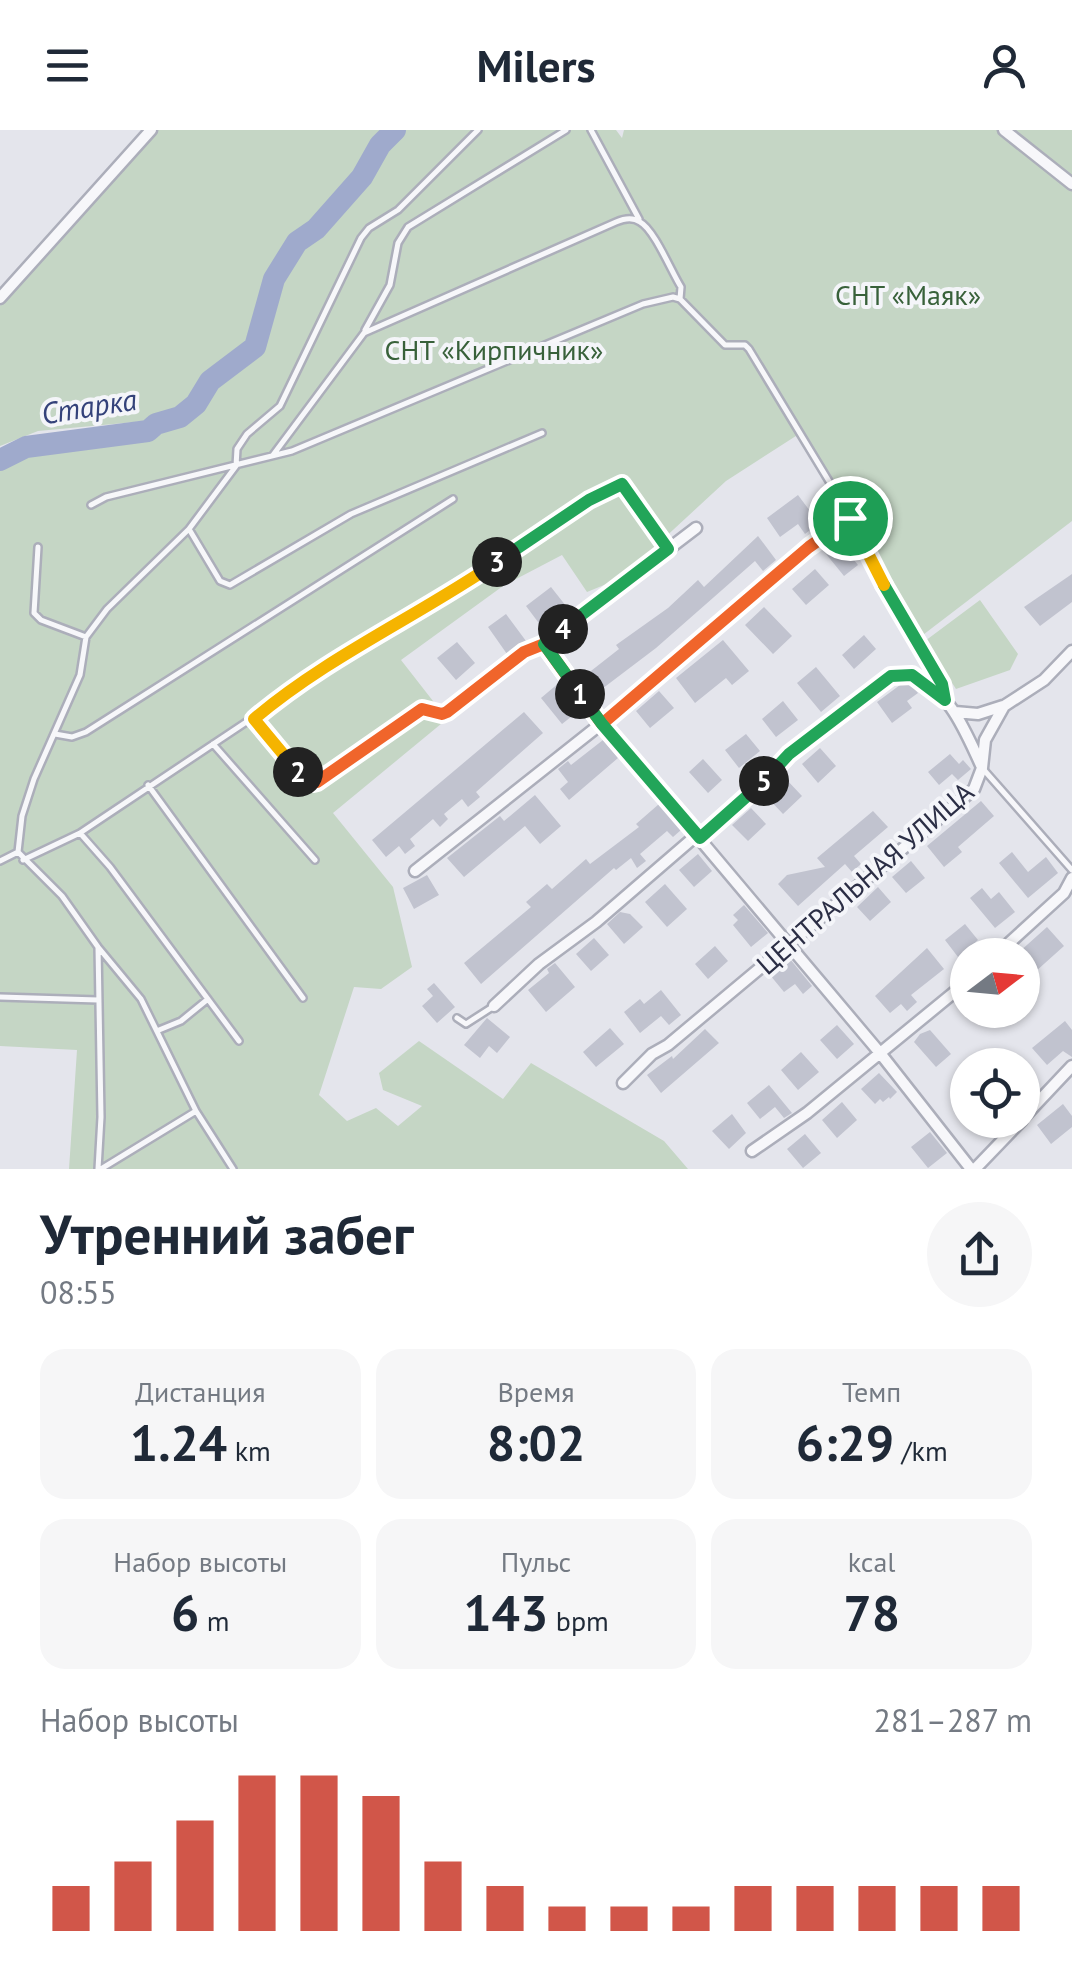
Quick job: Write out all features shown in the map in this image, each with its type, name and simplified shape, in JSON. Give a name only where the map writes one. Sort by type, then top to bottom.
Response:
[{"type":"street","points":[[0,298],[151,130]]},
{"type":"street","points":[[1004,130],[1072,184]]},
{"type":"street","points":[[415,871],[602,724],[809,547],[848,520]]},
{"type":"street","points":[[254,719],[284,757],[313,783],[422,709],[447,712],[696,528]]},
{"type":"street","points":[[544,644],[602,724],[973,1169],[1004,1138]]},
{"type":"street","points":[[955,712],[978,714],[1004,706],[1044,680],[1072,651]]},
{"type":"street","points":[[1060,663],[1072,670]]},
{"type":"street","points":[[494,1006],[539,964],[596,922],[760,786],[789,754],[877,684],[901,673],[912,675],[945,700],[955,712],[982,768]]},
{"type":"street","name":"ЦЕНТРАЛЬНАЯ УЛИЦА","points":[[623,1083],[652,1054],[790,945],[974,789],[982,768],[985,740],[1004,706]]},
{"type":"street","points":[[1016,938],[1068,895],[1072,878]]},
{"type":"street","points":[[752,1151],[807,1113],[950,997]]},
{"type":"street","points":[[1040,1101],[1072,1066]]},
{"type":"lane","points":[[233,1169],[196,1111],[141,999],[98,948],[62,896],[18,852],[22,816],[80,675],[86,637],[107,610],[189,528],[236,466],[237,449],[246,434],[280,406],[361,238],[369,228],[398,210],[478,130]]},
{"type":"lane","points":[[272,457],[383,303],[398,243],[408,227],[566,130]]},
{"type":"lane","points":[[591,130],[680,288],[680,298]]},
{"type":"lane","points":[[364,333],[616,222],[626,218],[640,220]]},
{"type":"lane","points":[[91,505],[142,487],[272,457],[412,404],[642,304],[680,298],[725,346],[745,345],[749,349],[942,684],[945,700]]},
{"type":"lane","points":[[189,528],[220,581],[230,585],[351,514],[542,433]]},
{"type":"lane","points":[[24,860],[80,833],[333,664],[440,601],[589,500],[622,484],[668,549]]},
{"type":"lane","points":[[55,734],[72,737],[86,732],[454,499]]},
{"type":"lane","points":[[38,546],[34,613],[42,620],[86,637]]},
{"type":"lane","points":[[213,744],[315,860]]},
{"type":"lane","points":[[982,768],[1072,870]]},
{"type":"lane","points":[[148,784],[303,998]]},
{"type":"lane","points":[[80,833],[110,867],[239,1041]]},
{"type":"lane","points":[[0,861],[18,852]]},
{"type":"lane","points":[[98,948],[100,1169]]},
{"type":"lane","points":[[0,997],[98,1000]]},
{"type":"lane","points":[[158,1030],[190,1015],[208,999]]},
{"type":"lane","points":[[457,1018],[466,1024],[494,1006]]},
{"type":"lane","points":[[100,1169],[196,1111]]},
{"type":"green space","name":"СНТ «Кирпичник»","points":[[157,130],[391,130],[378,143],[361,175],[349,184],[315,227],[295,239],[272,278],[264,308],[274,279],[297,242],[316,229],[362,177],[380,145],[395,130],[616,130],[622,138],[624,130],[1072,130],[1072,521],[915,641],[799,434],[726,481],[621,578],[587,592],[562,555],[503,586],[401,660],[447,719],[333,813],[393,887],[412,967],[381,989],[354,987],[319,1095],[347,1121],[376,1108],[398,1126],[422,1106],[383,1090],[379,1073],[419,1041],[503,1099],[531,1063],[664,1141],[688,1169],[69,1169],[77,1050],[0,1046],[0,460],[26,447],[148,431],[156,424],[180,417],[196,404],[210,381],[255,347],[261,322],[253,345],[209,379],[195,402],[179,414],[157,420],[38,431],[0,446],[0,306]]},
{"type":"green space","points":[[980,600],[1018,654],[1010,670],[956,689],[925,641]]},
{"type":"building","points":[[798,495],[819,523],[805,534],[798,524],[780,537],[767,518]]},
{"type":"building","points":[[758,536],[776,560],[763,571],[755,561],[656,648],[594,695],[582,678],[619,649],[616,645],[668,608],[698,580],[704,587]]},
{"type":"building","points":[[836,538],[858,565],[844,576],[822,549]]},
{"type":"building","points":[[815,569],[829,585],[806,605],[792,589]]},
{"type":"building","points":[[1072,574],[1072,602],[1040,626],[1024,607]]},
{"type":"building","points":[[551,587],[566,606],[541,626],[526,606]]},
{"type":"building","points":[[764,607],[792,636],[773,654],[745,625]]},
{"type":"building","points":[[506,614],[526,641],[507,654],[488,627]]},
{"type":"building","points":[[864,635],[876,649],[854,669],[842,655]]},
{"type":"building","points":[[723,640],[749,671],[732,685],[726,678],[695,703],[676,678]]},
{"type":"building","points":[[457,642],[475,663],[456,680],[437,658]]},
{"type":"building","points":[[816,667],[840,696],[821,712],[797,683]]},
{"type":"building","points":[[560,682],[581,709],[562,724],[541,698]]},
{"type":"building","points":[[910,684],[918,693],[907,701],[912,708],[892,723],[877,702],[900,685]]},
{"type":"building","points":[[659,691],[674,708],[650,728],[636,711]]},
{"type":"building","points":[[783,701],[798,720],[776,737],[762,719]]},
{"type":"building","points":[[524,712],[543,733],[476,792],[480,797],[468,807],[462,799],[444,814],[448,819],[440,827],[433,819],[410,839],[415,846],[405,854],[399,846],[386,857],[372,840]]},
{"type":"building","points":[[746,734],[760,751],[739,768],[725,750]]},
{"type":"building","points":[[603,740],[618,758],[569,800],[560,789],[568,782],[558,769],[568,761],[571,765]]},
{"type":"building","points":[[820,748],[836,766],[818,783],[802,764]]},
{"type":"building","points":[[950,754],[971,769],[958,780],[952,774],[939,785],[928,772]]},
{"type":"building","points":[[703,759],[722,780],[708,793],[689,772]]},
{"type":"building","points":[[785,778],[802,796],[783,814],[766,796]]},
{"type":"building","points":[[535,795],[561,826],[540,844],[525,826],[464,877],[447,858],[500,816],[504,821]]},
{"type":"building","points":[[981,801],[994,816],[958,847],[962,852],[944,867],[927,846]]},
{"type":"building","points":[[659,804],[681,830],[673,837],[667,831],[640,854],[646,861],[637,868],[631,858],[614,868],[481,984],[464,963],[531,907],[526,902],[547,884],[552,889],[586,859],[590,864],[639,827],[636,824]]},
{"type":"building","points":[[751,808],[766,824],[748,841],[732,825]]},
{"type":"building","points":[[873,811],[888,827],[854,856],[861,864],[852,872],[845,864],[798,906],[778,884],[787,875],[825,867],[817,858]]},
{"type":"building","points":[[1012,852],[1028,872],[1046,857],[1058,873],[1028,898],[999,863]]},
{"type":"building","points":[[698,854],[712,871],[694,887],[679,870]]},
{"type":"building","points":[[911,861],[925,878],[906,893],[892,877]]},
{"type":"building","points":[[427,875],[439,895],[414,909],[403,888]]},
{"type":"building","points":[[665,884],[687,909],[667,927],[645,902]]},
{"type":"building","points":[[878,887],[891,902],[870,921],[857,907]]},
{"type":"building","points":[[982,888],[991,899],[999,892],[1015,912],[995,928],[970,898]]},
{"type":"building","points":[[744,905],[768,933],[751,947],[733,925],[738,920],[733,915]]},
{"type":"building","points":[[620,912],[630,914],[643,927],[624,944],[607,924]]},
{"type":"building","points":[[965,924],[976,938],[950,938],[950,947],[945,940]]},
{"type":"building","points":[[1047,927],[1064,946],[1040,968],[1040,938],[1035,938]]},
{"type":"building","points":[[594,938],[609,955],[591,971],[576,954]]},
{"type":"building","points":[[715,946],[728,961],[708,979],[695,964]]},
{"type":"building","points":[[927,948],[944,969],[911,995],[917,1002],[907,1011],[901,1004],[890,1013],[875,996]]},
{"type":"building","points":[[790,959],[812,986],[803,994],[795,984],[784,992],[770,975]]},
{"type":"building","points":[[555,963],[575,987],[546,1012],[528,990]]},
{"type":"building","points":[[434,983],[455,1007],[437,1023],[422,1006],[433,996],[427,989]]},
{"type":"building","points":[[661,990],[681,1015],[669,1025],[661,1016],[640,1033],[624,1012],[640,999],[644,1004]]},
{"type":"building","points":[[487,1018],[510,1037],[497,1053],[489,1046],[480,1058],[464,1045]]},
{"type":"building","points":[[1065,1021],[1072,1030],[1072,1057],[1063,1051],[1047,1065],[1040,1057],[1040,1048],[1032,1048]]},
{"type":"building","points":[[837,1025],[854,1044],[837,1059],[820,1040]]},
{"type":"building","points":[[610,1028],[624,1044],[596,1067],[583,1052]]},
{"type":"building","points":[[705,1029],[719,1043],[661,1093],[647,1075],[672,1056],[673,1059]]},
{"type":"building","points":[[930,1030],[950,1053],[936,1067],[914,1042]]},
{"type":"building","points":[[801,1052],[819,1072],[798,1090],[781,1070]]},
{"type":"building","points":[[879,1073],[897,1092],[875,1104],[861,1089]]},
{"type":"building","points":[[769,1085],[792,1113],[784,1118],[775,1107],[760,1119],[747,1103]]},
{"type":"building","points":[[842,1102],[857,1120],[837,1138],[822,1120]]},
{"type":"building","points":[[1063,1104],[1072,1116],[1072,1127],[1051,1144],[1040,1123]]},
{"type":"building","points":[[732,1114],[746,1133],[729,1149],[712,1131]]},
{"type":"building","points":[[930,1132],[947,1153],[928,1168],[911,1147]]},
{"type":"building","points":[[805,1134],[821,1153],[803,1168],[787,1149]]},
{"type":"waterway","name":"Старка","points":[[0,460],[26,447],[148,431],[156,424],[180,417],[196,404],[210,381],[255,347],[274,279],[297,242],[316,229],[362,177],[380,145],[395,130]]},
{"type":"route","points":[[850,518],[809,547],[602,724],[544,644],[524,652],[447,712],[422,709],[317,782],[304,778],[254,719],[333,664],[440,601],[589,500],[622,484],[668,549],[544,644],[602,724],[700,838],[760,786],[789,754],[891,676],[912,675],[945,700],[942,684],[878,575],[850,518]]},
{"type":"park label","name":"СНТ «Маяк»","points":[[908,295]]}]
